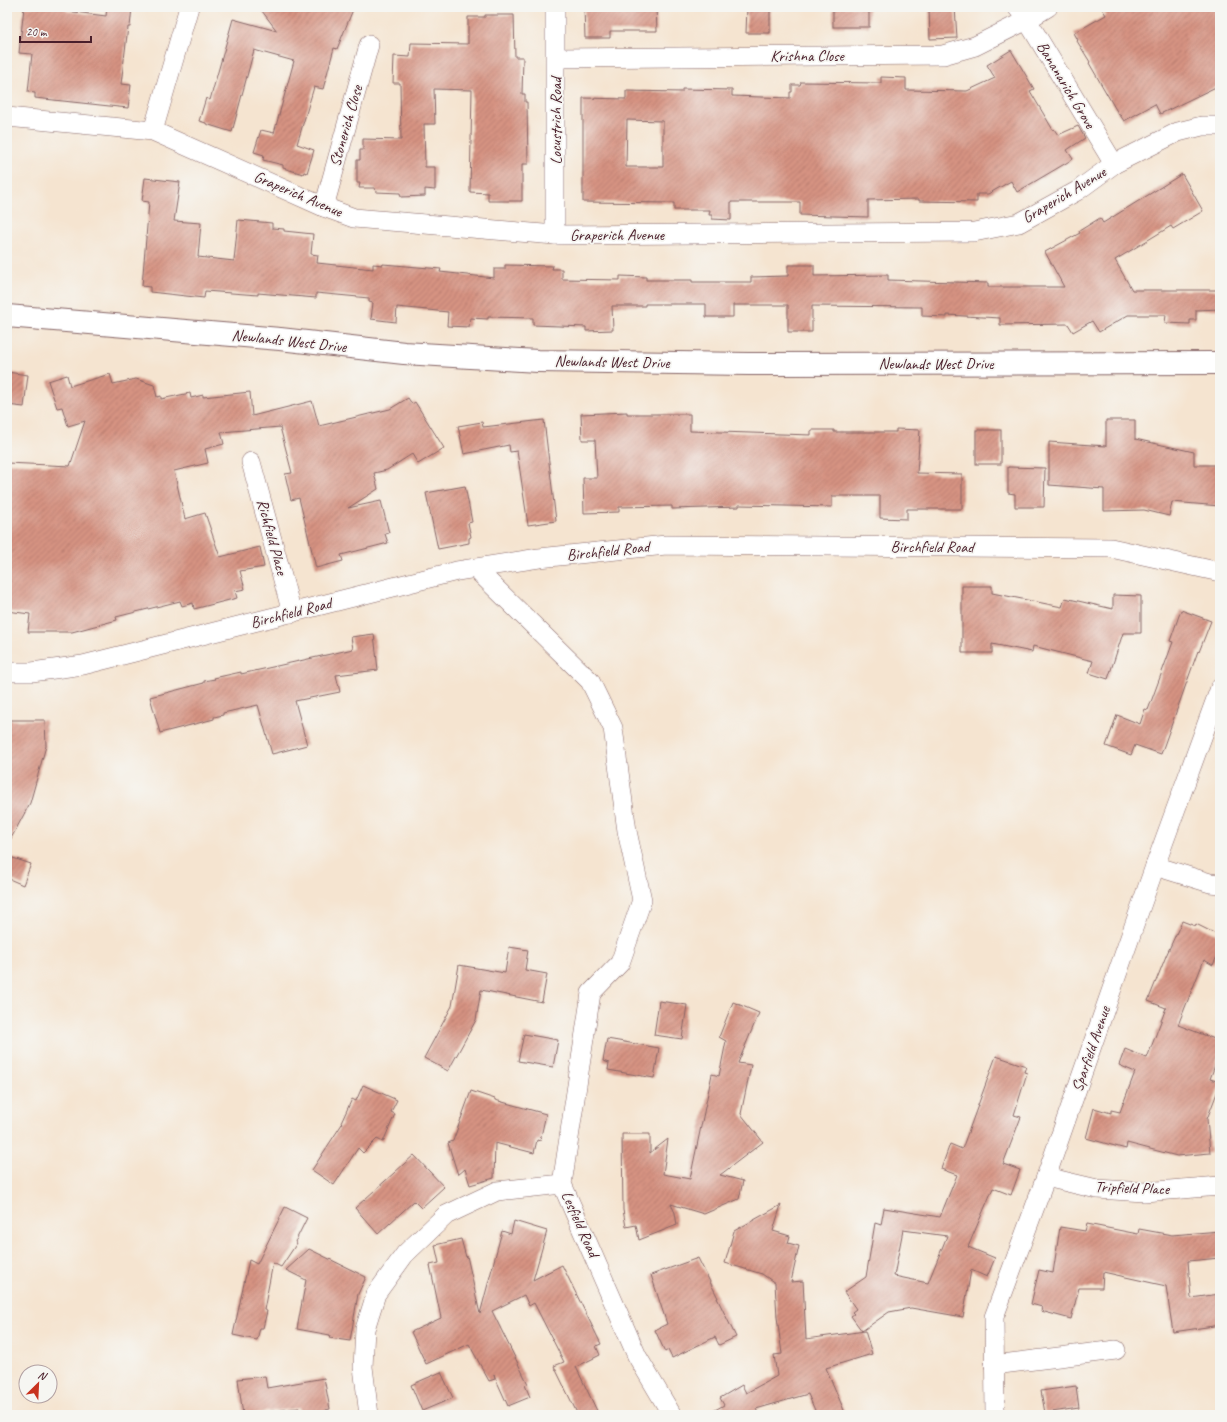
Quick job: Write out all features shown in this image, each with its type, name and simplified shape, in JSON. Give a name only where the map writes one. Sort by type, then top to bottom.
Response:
[{"type":"street","points":[[153,131],[189,7]]},
{"type":"street","name":"Locustrich Road","points":[[555,7],[555,235]]},
{"type":"street","name":"Krishna Close","points":[[556,58],[943,55],[975,46],[1022,13],[1048,7]]},
{"type":"street","name":"Bananarich Grove","points":[[1022,13],[1114,164]]},
{"type":"street","name":"Stonerich Close","points":[[324,207],[369,45]]},
{"type":"street","name":"Graperich Avenue","points":[[7,117],[153,131],[324,207],[354,218],[555,235],[974,232],[1019,223],[1077,191],[1114,164],[1178,132],[1202,126],[1220,126]]},
{"type":"street","name":"Newlands West Drive","points":[[7,316],[280,339],[404,353],[538,361],[748,364],[1220,363]]},
{"type":"street","name":"Richfield Place","points":[[251,462],[292,613]]},
{"type":"street","name":"Birchfield Road","points":[[7,672],[32,672],[83,666],[474,568],[539,558],[666,545],[1111,548],[1220,572]]},
{"type":"street","name":"Lesfield Road","points":[[474,568],[590,681],[613,728],[627,831],[642,900],[620,963],[591,993],[562,1184],[637,1356],[672,1415]]},
{"type":"street","name":"Sparfield Avenue","points":[[995,1415],[994,1317],[1046,1177],[1155,866],[1220,688]]},
{"type":"street","points":[[1155,866],[1210,883],[1220,884]]},
{"type":"street","name":"Tripfield Place","points":[[1046,1177],[1097,1189],[1144,1192],[1220,1186]]},
{"type":"street","points":[[369,1415],[363,1366],[365,1330],[376,1294],[405,1254],[446,1215],[496,1191],[562,1184]]},
{"type":"street","points":[[994,1365],[1116,1350]]},
{"type":"building","points":[[24,7],[67,7],[66,11],[106,16],[107,7],[132,7],[121,84],[131,85],[128,108],[35,98],[35,93],[28,92],[32,54],[19,53]]},
{"type":"building","points":[[259,7],[354,7],[337,49],[334,48],[323,89],[314,87],[297,144],[314,150],[307,173],[304,172],[303,174],[283,168],[283,165],[263,160],[264,155],[254,152],[261,130],[274,133],[294,61],[254,50],[232,132],[199,121],[206,98],[210,100],[233,19],[277,31]]},
{"type":"building","points":[[584,7],[656,7],[657,31],[610,31],[610,38],[585,38]]},
{"type":"building","points":[[747,7],[770,7],[770,33],[746,33]]},
{"type":"building","points":[[833,7],[869,7],[869,27],[833,27]]},
{"type":"building","points":[[929,7],[955,7],[957,38],[930,39]]},
{"type":"building","points":[[1101,7],[1220,7],[1220,85],[1160,114],[1155,104],[1124,121],[1089,63],[1090,62],[1077,41],[1078,40],[1074,33],[1106,15]]},
{"type":"building","points":[[485,15],[514,15],[515,57],[523,57],[522,94],[525,94],[525,102],[527,102],[528,164],[522,164],[522,201],[488,201],[488,193],[470,192],[472,90],[434,89],[435,124],[424,124],[425,167],[435,167],[435,190],[425,189],[425,196],[401,197],[400,193],[376,192],[375,188],[359,188],[360,183],[357,183],[357,160],[360,160],[360,150],[363,150],[363,139],[401,140],[400,83],[393,83],[394,56],[410,57],[411,43],[468,44],[468,17],[485,17]]},
{"type":"building","points":[[1011,50],[1034,89],[1030,91],[1053,130],[1054,129],[1058,135],[1078,126],[1085,138],[1067,150],[1073,159],[1017,192],[1011,181],[988,194],[977,194],[977,202],[919,201],[919,199],[868,200],[868,217],[800,215],[800,202],[731,202],[731,220],[712,219],[712,215],[709,215],[710,210],[674,210],[674,203],[583,202],[583,98],[626,99],[626,91],[682,92],[682,89],[732,90],[732,96],[790,98],[792,85],[800,85],[801,82],[881,83],[881,77],[906,78],[906,90],[967,91],[995,78],[987,65]],"holes":[[[627,120],[663,121],[663,167],[626,167]]]},
{"type":"building","points":[[1182,174],[1203,211],[1173,229],[1171,226],[1115,260],[1132,290],[1220,290],[1220,309],[1196,310],[1196,320],[1190,320],[1190,324],[1165,323],[1166,315],[1128,315],[1099,332],[1092,321],[1073,332],[1068,324],[1000,325],[1000,318],[947,315],[947,317],[922,316],[922,307],[812,306],[812,332],[788,332],[788,305],[733,305],[733,317],[706,317],[706,304],[645,304],[645,306],[612,306],[613,330],[586,331],[586,327],[533,325],[533,318],[488,317],[488,319],[470,318],[469,327],[447,326],[448,312],[397,307],[396,322],[371,319],[373,303],[369,302],[369,298],[316,293],[316,298],[258,293],[258,295],[205,291],[204,298],[150,292],[150,287],[142,286],[149,202],[142,201],[145,178],[180,182],[174,221],[201,223],[198,257],[234,261],[238,220],[272,223],[272,228],[284,229],[284,231],[313,234],[311,254],[318,255],[317,263],[373,269],[373,264],[383,264],[441,269],[440,272],[494,278],[494,269],[505,269],[505,265],[553,266],[552,269],[562,269],[562,279],[620,280],[620,276],[646,277],[646,280],[751,282],[751,277],[788,276],[788,265],[814,265],[814,276],[888,275],[888,280],[988,283],[988,287],[1064,287],[1045,252],[1080,233],[1079,231],[1100,218],[1103,223]]},
{"type":"building","points":[[7,372],[28,375],[24,407],[7,405]]},
{"type":"building","points":[[110,374],[113,384],[136,379],[154,385],[157,397],[161,396],[161,399],[190,393],[191,398],[203,395],[203,397],[250,392],[252,416],[312,401],[319,426],[390,409],[408,398],[412,404],[415,402],[444,448],[418,464],[412,454],[387,470],[374,473],[378,489],[348,508],[381,501],[389,533],[385,534],[388,543],[341,555],[343,561],[316,568],[299,498],[291,500],[285,474],[292,473],[280,427],[221,432],[224,444],[205,449],[208,463],[174,471],[185,519],[205,513],[220,557],[260,547],[264,567],[240,571],[245,589],[235,591],[237,598],[194,609],[193,603],[182,606],[180,601],[116,617],[117,620],[72,632],[28,632],[30,614],[7,611],[7,463],[70,466],[85,421],[68,426],[62,407],[57,408],[48,381],[67,375],[70,386]]},
{"type":"building","points":[[627,412],[627,414],[690,414],[690,431],[811,435],[811,430],[834,430],[834,432],[896,432],[896,429],[920,430],[917,473],[962,474],[962,509],[907,509],[907,519],[880,518],[880,496],[832,496],[832,507],[739,505],[739,507],[672,509],[672,506],[619,507],[619,512],[584,513],[583,478],[597,478],[595,440],[582,440],[581,414]]},
{"type":"building","points":[[544,420],[556,521],[528,525],[517,451],[510,452],[509,445],[464,454],[458,426],[482,422],[483,427]]},
{"type":"building","points":[[1106,420],[1135,420],[1135,439],[1194,452],[1194,465],[1220,465],[1220,506],[1172,502],[1169,516],[1144,510],[1104,511],[1104,489],[1049,485],[1049,442],[1106,446]]},
{"type":"building","points":[[976,430],[1001,430],[1001,464],[976,464]]},
{"type":"building","points":[[1008,467],[1045,468],[1044,507],[1015,507],[1015,494],[1008,493]]},
{"type":"building","points":[[465,486],[472,522],[468,523],[471,537],[469,538],[469,543],[438,549],[426,493]]},
{"type":"building","points":[[962,586],[992,586],[992,593],[1062,607],[1065,598],[1113,609],[1113,595],[1141,596],[1141,633],[1123,633],[1108,679],[1089,673],[1093,661],[1033,646],[1032,652],[992,644],[992,653],[962,653]]},
{"type":"building","points":[[1181,610],[1211,621],[1199,652],[1198,651],[1161,754],[1135,745],[1131,755],[1106,746],[1117,715],[1140,724],[1145,709],[1148,710],[1173,642],[1170,641]]},
{"type":"building","points":[[374,634],[378,670],[336,675],[340,692],[295,701],[307,745],[272,754],[258,705],[223,713],[223,715],[214,717],[214,719],[160,733],[150,697],[204,683],[204,681],[215,679],[214,678],[241,672],[241,674],[353,649],[351,637]]},
{"type":"building","points":[[7,720],[45,720],[46,746],[30,803],[7,846]]},
{"type":"building","points":[[7,856],[31,864],[23,885],[7,878]]},
{"type":"building","points":[[1182,921],[1195,926],[1196,924],[1220,936],[1220,950],[1213,965],[1204,960],[1178,1025],[1220,1041],[1220,1052],[1210,1079],[1220,1082],[1220,1085],[1207,1119],[1210,1153],[1177,1156],[1127,1143],[1126,1149],[1086,1138],[1094,1108],[1111,1113],[1111,1110],[1120,1112],[1135,1072],[1119,1065],[1125,1049],[1147,1058],[1166,1008],[1148,1001]]},
{"type":"building","points":[[509,947],[528,950],[525,970],[547,974],[542,1002],[481,990],[476,1020],[448,1071],[424,1058],[452,1006],[459,965],[505,973]]},
{"type":"building","points":[[659,1001],[687,1005],[682,1039],[654,1035]]},
{"type":"building","points":[[733,1002],[759,1013],[738,1063],[751,1065],[741,1114],[763,1142],[720,1175],[743,1181],[739,1199],[704,1214],[671,1204],[675,1213],[677,1225],[639,1240],[636,1225],[626,1227],[623,1210],[622,1134],[650,1134],[650,1153],[668,1139],[663,1174],[690,1179],[712,1074],[719,1076],[726,1041],[719,1037]]},
{"type":"building","points":[[524,1034],[558,1040],[553,1067],[518,1061]]},
{"type":"building","points":[[607,1039],[659,1048],[654,1078],[608,1070],[609,1063],[603,1061]]},
{"type":"building","points":[[996,1056],[1026,1066],[1024,1072],[1027,1073],[1014,1115],[1021,1117],[1003,1164],[1020,1170],[1011,1195],[993,1188],[968,1247],[995,1258],[987,1277],[971,1270],[963,1317],[911,1308],[889,1312],[862,1331],[851,1316],[854,1314],[852,1312],[856,1309],[844,1292],[866,1277],[875,1223],[881,1225],[884,1208],[940,1217],[957,1175],[941,1169],[950,1144],[962,1149]],"holes":[[[903,1230],[947,1236],[928,1283],[894,1276]]]},
{"type":"building","points":[[363,1085],[397,1100],[391,1112],[395,1114],[383,1142],[377,1139],[363,1153],[358,1148],[334,1185],[312,1170],[342,1124],[341,1123],[352,1099],[356,1101]]},
{"type":"building","points":[[471,1091],[495,1100],[546,1114],[540,1141],[537,1140],[534,1153],[495,1143],[494,1178],[470,1185],[465,1169],[458,1175],[448,1143],[453,1141]]},
{"type":"building","points":[[414,1155],[444,1187],[421,1208],[414,1201],[378,1234],[355,1208]]},
{"type":"building","points":[[781,1205],[773,1231],[790,1236],[788,1243],[799,1246],[791,1282],[803,1281],[806,1339],[865,1331],[872,1354],[826,1368],[846,1415],[817,1415],[808,1394],[756,1409],[759,1415],[706,1415],[724,1405],[720,1398],[742,1385],[746,1393],[777,1376],[774,1355],[782,1354],[777,1317],[775,1283],[762,1274],[725,1263],[734,1231]]},
{"type":"building","points":[[285,1207],[307,1218],[295,1242],[297,1243],[281,1267],[273,1263],[264,1310],[267,1311],[263,1328],[260,1328],[257,1340],[233,1335],[249,1260],[257,1264]]},
{"type":"building","points":[[514,1221],[547,1231],[533,1280],[562,1265],[601,1344],[596,1346],[600,1355],[576,1367],[599,1415],[578,1415],[554,1366],[564,1362],[534,1303],[529,1306],[524,1295],[492,1311],[528,1384],[525,1385],[530,1397],[508,1406],[494,1375],[495,1379],[489,1381],[469,1344],[426,1364],[411,1332],[441,1318],[430,1265],[439,1263],[435,1245],[461,1239],[466,1257],[467,1256],[480,1314],[502,1231],[511,1234]]},
{"type":"building","points":[[1087,1224],[1138,1234],[1139,1229],[1172,1235],[1220,1231],[1220,1258],[1188,1261],[1191,1298],[1220,1294],[1220,1325],[1173,1332],[1166,1286],[1103,1272],[1102,1288],[1079,1288],[1071,1319],[1041,1311],[1042,1307],[1031,1304],[1039,1270],[1053,1273],[1060,1227],[1085,1231]]},
{"type":"building","points":[[309,1249],[366,1277],[358,1294],[350,1341],[329,1338],[330,1335],[297,1329],[306,1280],[286,1270]]},
{"type":"building","points":[[698,1258],[736,1337],[719,1345],[715,1337],[672,1358],[668,1350],[665,1352],[655,1330],[667,1324],[651,1275]]},
{"type":"building","points":[[441,1372],[453,1398],[422,1411],[411,1385]]},
{"type":"building","points":[[265,1376],[267,1388],[324,1378],[330,1409],[326,1410],[327,1415],[300,1415],[299,1408],[243,1415],[238,1379]]},
{"type":"building","points":[[1076,1386],[1079,1408],[1045,1413],[1041,1391]]}]
